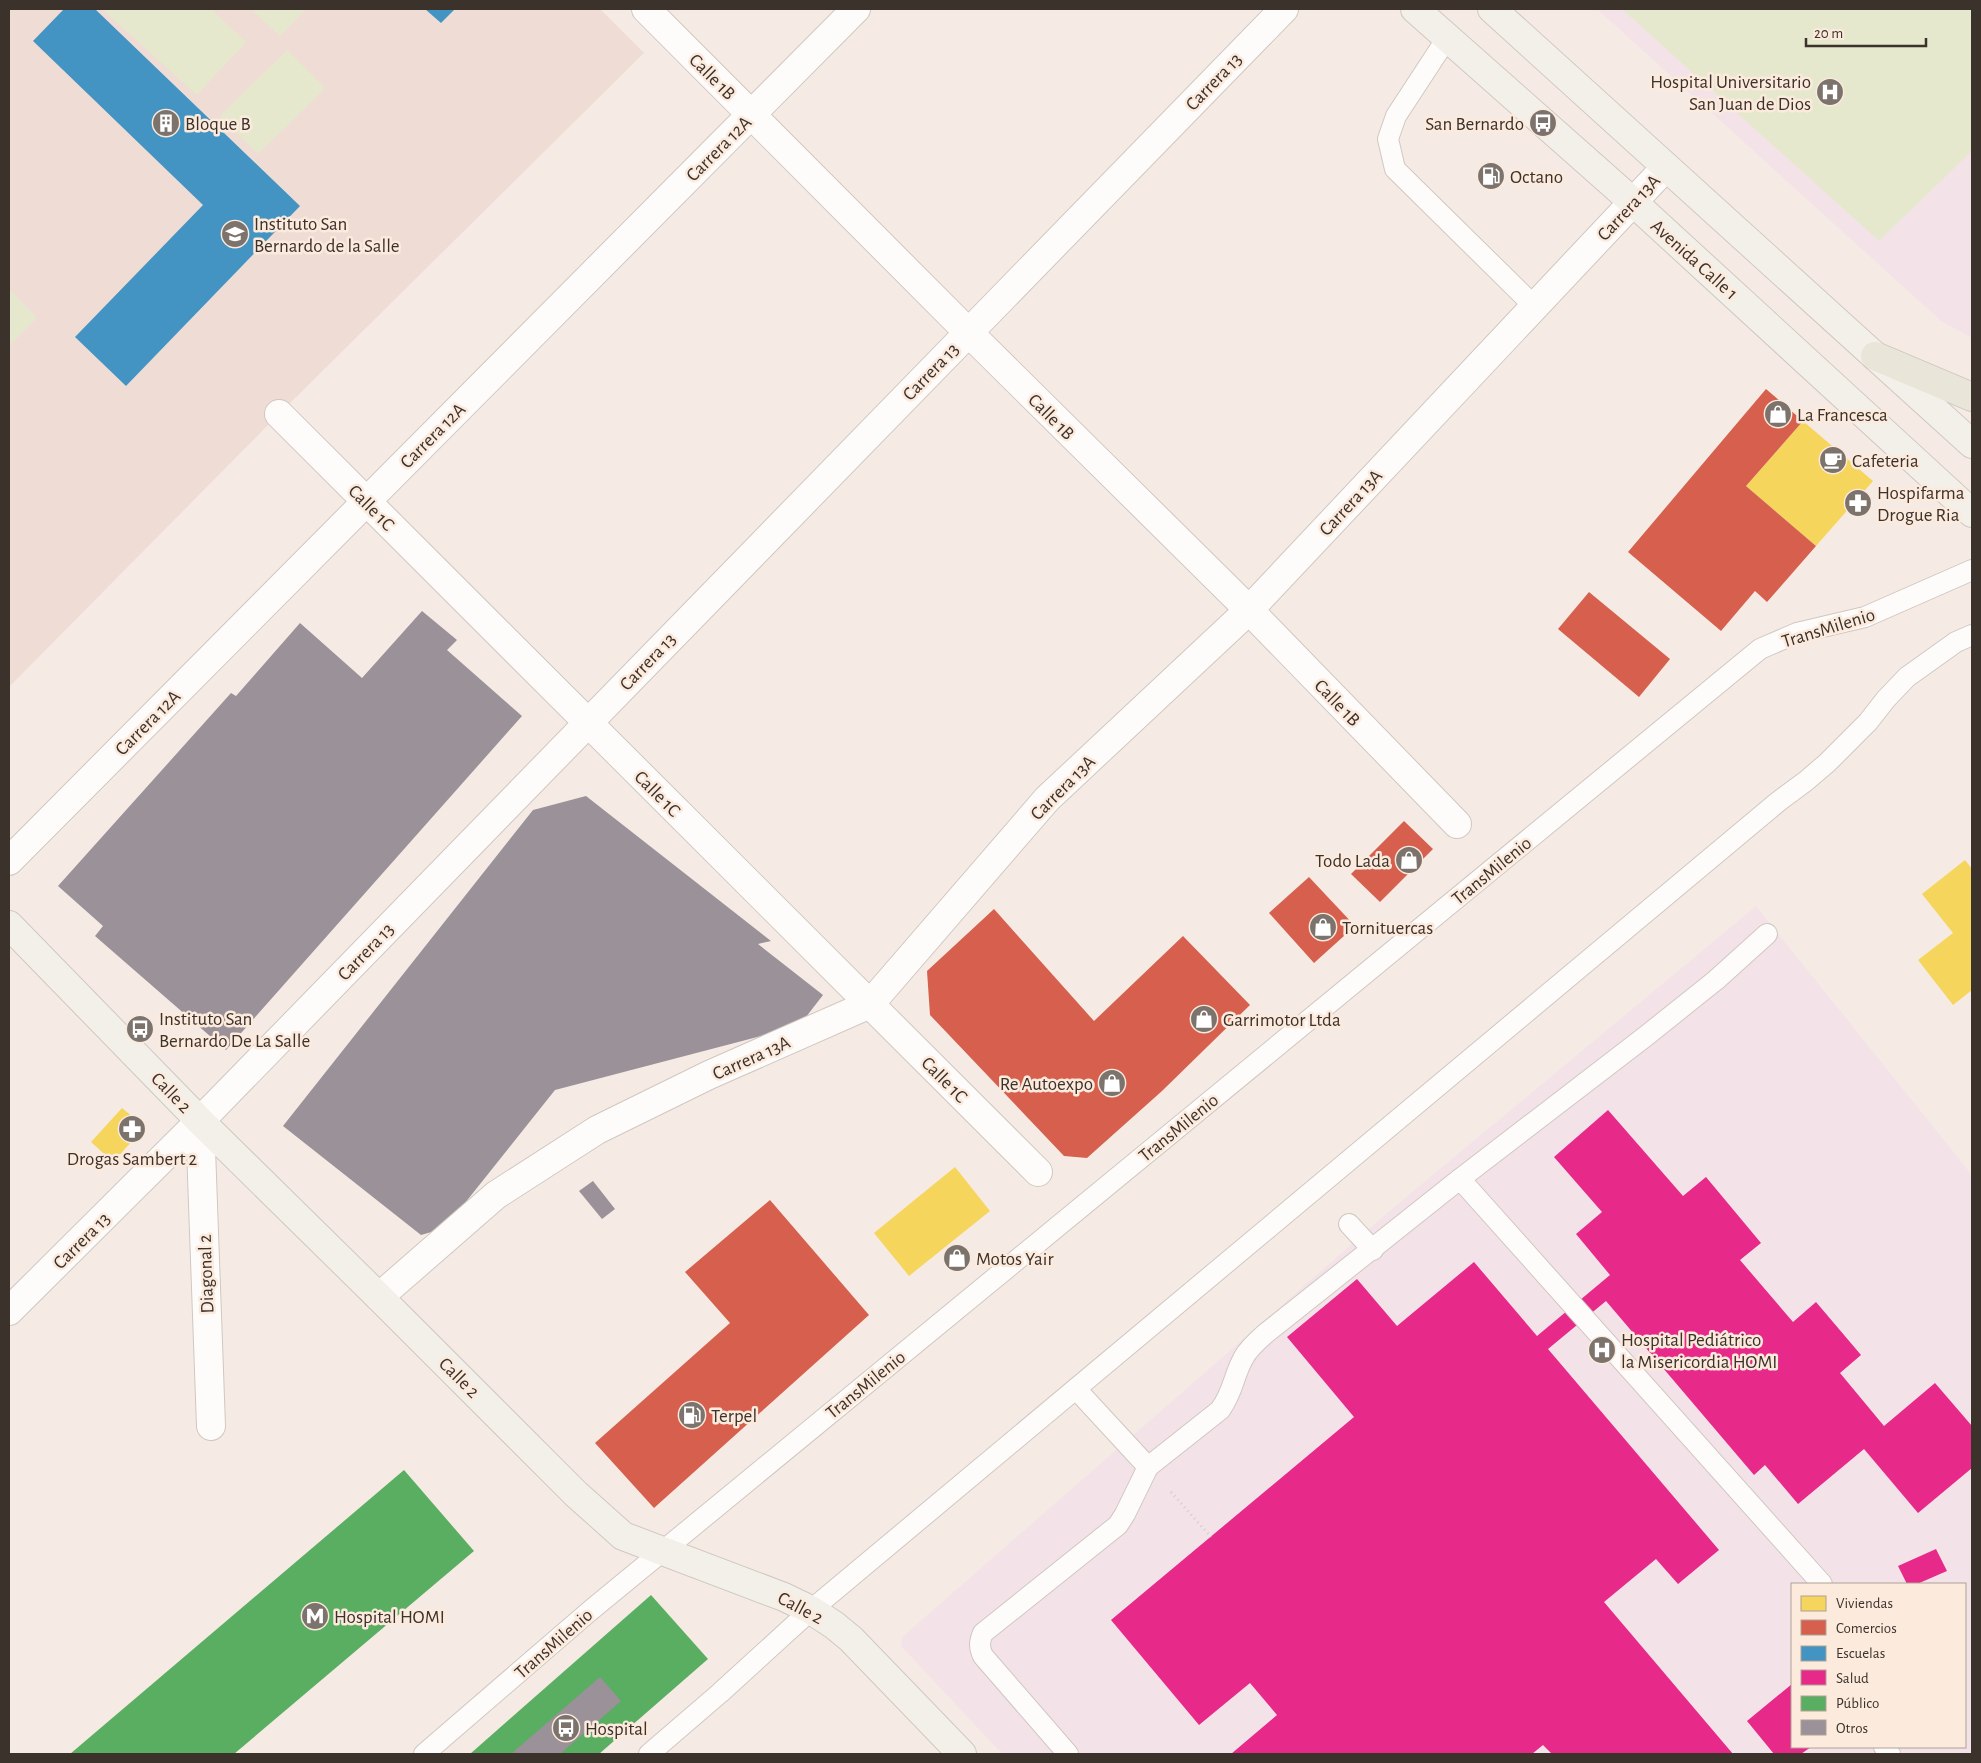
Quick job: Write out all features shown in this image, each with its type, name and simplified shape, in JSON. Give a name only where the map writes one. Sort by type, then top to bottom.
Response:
[{"type":"main road","name":"Avenida Calle 1","points":[[1416,9],[1633,202],[1972,513]]},
{"type":"main road","points":[[1492,9],[1972,444]]},
{"type":"main road","points":[[1875,356],[1972,397]]},
{"type":"main road","name":"Calle 2","points":[[9,924],[200,1121],[379,1296],[576,1494],[622,1536],[769,1590],[811,1610],[851,1639],[962,1754]]},
{"type":"street","name":"Calle 1B","points":[[646,9],[1249,610],[1457,824]]},
{"type":"street","name":"Carrera 12A","points":[[9,861],[856,9]]},
{"type":"street","name":"Carrera 13","points":[[9,1311],[200,1121],[1284,9]]},
{"type":"street","name":"Carrera 13A","points":[[379,1296],[496,1195],[597,1130],[709,1075],[870,1004],[1047,799],[1249,610],[1666,167]]},
{"type":"street","name":"Calle 1C","points":[[278,414],[1038,1172]]},
{"type":"street","name":"Diagonal 2","points":[[200,1121],[211,1426]]},
{"type":"lane","points":[[1447,38],[1396,116],[1388,139],[1395,169],[1534,306]]},
{"type":"lane","name":"TransMilenio","points":[[424,1754],[591,1610],[1760,649],[1798,633],[1865,617],[1972,570]]},
{"type":"lane","points":[[649,1754],[720,1693],[811,1610],[1779,801],[1806,781],[1848,742],[1907,678],[1956,642],[1972,635]]},
{"type":"lane","points":[[1068,1754],[983,1656],[979,1648],[983,1633],[1118,1525],[1148,1467],[1220,1410],[1229,1398],[1244,1356],[1252,1346],[1460,1179],[1716,980],[1767,934]]},
{"type":"lane","points":[[1460,1179],[1821,1583]]},
{"type":"lane","points":[[1349,1224],[1373,1250]]},
{"type":"lane","points":[[1076,1389],[1148,1467]]},
{"type":"path","points":[[1148,1467],[1211,1537]]},
{"type":"shaded area","name":"Instituto San Bernardo de la Salle","points":[[9,9],[600,9],[644,53],[279,414],[9,687]]},
{"type":"shaded area","name":"Hospital Universitario San Juan de Dios","points":[[1597,9],[1972,9],[1972,338],[1941,321]]},
{"type":"shaded area","name":"Hospital Pediátrico la Misericordia HOMI","points":[[1756,906],[1972,1175],[1972,1754],[1002,1754],[901,1646],[902,1637],[1393,1208]]},
{"type":"green space","points":[[102,9],[211,9],[246,42],[197,95]]},
{"type":"green space","points":[[251,9],[306,9],[280,36]]},
{"type":"green space","name":"Hospital Universitario San Juan de Dios","points":[[1622,9],[1972,9],[1972,151],[1879,241]]},
{"type":"green space","points":[[287,50],[325,88],[258,154],[220,116]]},
{"type":"green space","points":[[9,289],[37,318],[9,346]]},
{"type":"building: Viviendas","points":[[1803,421],[1873,481],[1816,546],[1746,486]]},
{"type":"building: Viviendas","points":[[1965,860],[1972,869],[1972,990],[1953,1005],[1918,960],[1953,933],[1922,894]]},
{"type":"building: Viviendas","points":[[122,1108],[145,1127],[113,1162],[91,1142]]},
{"type":"building: Viviendas","points":[[955,1167],[990,1211],[909,1276],[874,1233]]},
{"type":"building: Comercios","points":[[1766,389],[1803,421],[1746,486],[1816,546],[1767,602],[1755,591],[1721,631],[1628,552]]},
{"type":"building: Comercios","points":[[1589,592],[1670,659],[1639,697],[1558,629]]},
{"type":"building: Comercios","points":[[1404,821],[1433,849],[1380,902],[1351,874]]},
{"type":"building: Comercios","points":[[1309,877],[1355,926],[1314,963],[1269,913]]},
{"type":"building: Comercios","points":[[994,909],[1094,1021],[1183,936],[1250,1005],[1162,1091],[1087,1158],[1064,1156],[930,1015],[927,971]]},
{"type":"building: Comercios","points":[[770,1200],[869,1315],[654,1508],[595,1443],[730,1323],[685,1272]]},
{"type":"building: Escuelas","name":"Bloque B","points":[[64,9],[95,9],[300,206],[126,386],[75,337],[203,205],[33,41]]},
{"type":"building: Escuelas","points":[[425,9],[455,9],[441,23]]},
{"type":"building: Salud","points":[[1608,1110],[1683,1196],[1706,1177],[1761,1243],[1740,1260],[1793,1322],[1816,1302],[1861,1355],[1840,1373],[1884,1426],[1935,1383],[1972,1426],[1972,1468],[1918,1513],[1864,1449],[1798,1504],[1765,1465],[1754,1475],[1606,1301],[1548,1349],[1719,1550],[1678,1584],[1656,1559],[1604,1602],[1733,1754],[1552,1754],[1543,1745],[1532,1754],[1231,1754],[1277,1715],[1250,1683],[1199,1725],[1111,1620],[1354,1417],[1287,1337],[1357,1279],[1397,1326],[1474,1262],[1537,1336],[1610,1275],[1576,1234],[1602,1212],[1554,1157]]},
{"type":"building: Salud","points":[[1936,1549],[1947,1571],[1919,1583],[1906,1583],[1898,1566]]},
{"type":"building: Salud","points":[[1791,1685],[1791,1748],[1810,1748],[1801,1754],[1774,1754],[1747,1721]]},
{"type":"building: Público","name":"Hospital HOMI","points":[[404,1470],[474,1551],[234,1754],[70,1754]]},
{"type":"building: Público","points":[[651,1595],[708,1659],[599,1754],[470,1754]]},
{"type":"building: Otros","points":[[422,611],[457,640],[447,650],[522,716],[226,1050],[95,936],[103,926],[58,886],[231,693],[236,696],[300,623],[362,678]]},
{"type":"building: Otros","points":[[586,796],[771,941],[758,944],[823,995],[799,1026],[555,1090],[445,1228],[421,1235],[283,1126],[533,810]]},
{"type":"building: Otros","points":[[593,1181],[615,1209],[602,1219],[579,1191]]},
{"type":"building: Otros","name":"Hospital","points":[[600,1677],[621,1701],[560,1754],[511,1754]]},
{"type":"place","name":"Hospital Universitario San Juan de Dios","points":[[1830,92]]},
{"type":"place","name":"Bloque B","points":[[166,123]]},
{"type":"place","name":"San Bernardo","points":[[1543,123]]},
{"type":"place","name":"Octano","points":[[1491,176]]},
{"type":"place","name":"Instituto San Bernardo de la Salle","points":[[235,234]]},
{"type":"place","name":"La Francesca","points":[[1778,414]]},
{"type":"place","name":"Cafeteria","points":[[1833,460]]},
{"type":"place","name":"Hospifarma Drogue Ria","points":[[1858,503]]},
{"type":"place","name":"Todo Lada","points":[[1409,860]]},
{"type":"place","name":"Tornituercas","points":[[1323,927]]},
{"type":"place","name":"Garrimotor Ltda","points":[[1204,1019]]},
{"type":"place","name":"Instituto San Bernardo De La Salle","points":[[140,1029]]},
{"type":"place","name":"Re Autoexpo","points":[[1112,1083]]},
{"type":"place","name":"Drogas Sambert 2","points":[[132,1129]]},
{"type":"place","name":"Motos Yair","points":[[957,1258]]},
{"type":"place","name":"Hospital Pediátrico la Misericordia HOMI","points":[[1602,1350]]},
{"type":"place","name":"Terpel","points":[[692,1415]]},
{"type":"place","name":"Hospital HOMI","points":[[315,1616]]},
{"type":"place","name":"Hospital","points":[[566,1728]]}]
